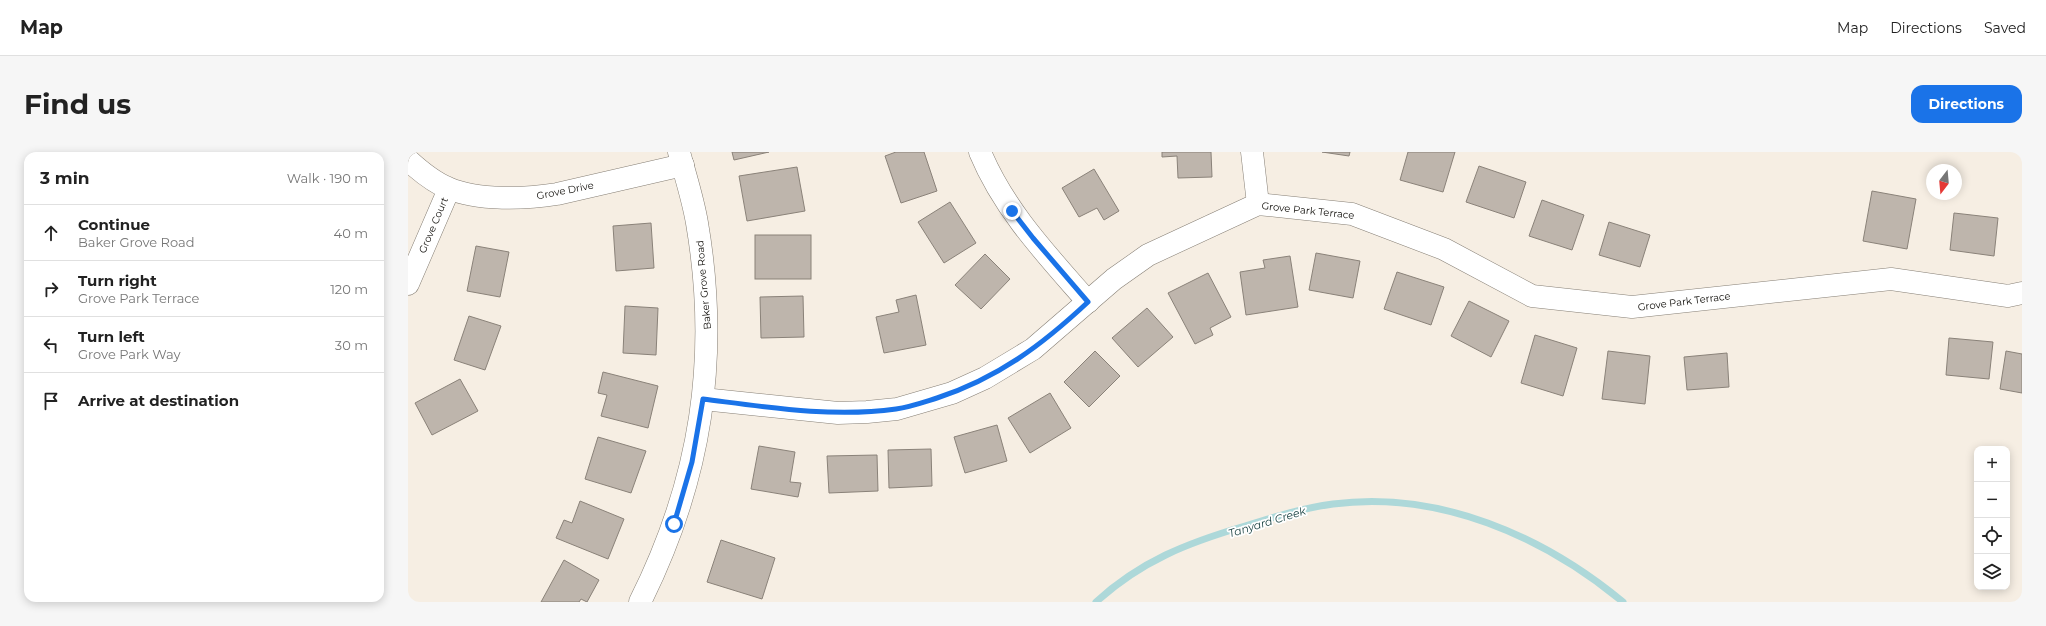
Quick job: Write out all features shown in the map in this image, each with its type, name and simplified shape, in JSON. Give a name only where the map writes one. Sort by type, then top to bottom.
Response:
[{"type":"street","points":[[980,152],[994,180],[1017,219],[1088,302]]},
{"type":"street","points":[[1252,152],[1258,204]]},
{"type":"street","name":"Grove Drive","points":[[408,160],[425,175],[449,189],[475,195],[536,197],[681,158]]},
{"type":"street","name":"Baker Grove Road","points":[[640,602],[663,552],[683,496],[692,462],[703,399],[708,326],[706,291],[696,221],[681,158]]},
{"type":"street","name":"Grove Court","points":[[408,284],[449,189]]},
{"type":"street","name":"Grove Park Terrace","points":[[703,399],[838,413],[867,412],[904,407],[952,393],[1004,368],[1050,336],[1119,275],[1148,255],[1258,204],[1352,214],[1444,249],[1532,296],[1632,307],[1891,279],[2008,296],[2022,293]]},
{"type":"building","points":[[732,152],[769,152],[734,160]]},
{"type":"building","points":[[896,152],[924,152],[937,191],[901,203],[885,156]]},
{"type":"building","points":[[1162,152],[1211,152],[1212,177],[1178,178],[1177,156],[1162,157]]},
{"type":"building","points":[[1322,152],[1350,152],[1349,156]]},
{"type":"building","points":[[1408,152],[1455,152],[1443,192],[1400,180]]},
{"type":"building","points":[[1479,166],[1526,182],[1514,218],[1466,202]]},
{"type":"building","points":[[797,167],[805,211],[747,221],[739,176]]},
{"type":"building","points":[[1094,169],[1119,211],[1104,220],[1097,208],[1079,217],[1062,188]]},
{"type":"building","points":[[1872,191],[1916,199],[1907,249],[1863,241]]},
{"type":"building","points":[[1542,200],[1584,215],[1572,250],[1529,236]]},
{"type":"building","points":[[950,202],[976,243],[944,263],[918,222]]},
{"type":"building","points":[[1954,213],[1998,218],[1994,256],[1950,250]]},
{"type":"building","points":[[1609,222],[1650,235],[1640,267],[1599,255]]},
{"type":"building","points":[[651,223],[654,268],[616,271],[613,226]]},
{"type":"building","points":[[755,235],[811,235],[811,279],[755,279]]},
{"type":"building","points":[[476,246],[509,252],[500,297],[467,291]]},
{"type":"building","points":[[1316,253],[1360,261],[1353,298],[1309,290]]},
{"type":"building","points":[[985,254],[1010,279],[981,309],[955,285]]},
{"type":"building","points":[[1290,256],[1298,307],[1246,315],[1240,272],[1265,268],[1263,260]]},
{"type":"building","points":[[1397,272],[1444,287],[1431,325],[1384,309]]},
{"type":"building","points":[[1208,273],[1231,317],[1210,328],[1213,335],[1195,344],[1168,293]]},
{"type":"building","points":[[916,295],[926,345],[884,353],[876,317],[899,312],[896,300]]},
{"type":"building","points":[[803,296],[804,337],[761,338],[760,297]]},
{"type":"building","points":[[1469,301],[1509,321],[1491,357],[1451,336]]},
{"type":"building","points":[[625,306],[658,308],[656,355],[623,353]]},
{"type":"building","points":[[1147,308],[1173,337],[1138,367],[1112,338]]},
{"type":"building","points":[[469,316],[501,326],[485,370],[454,360]]},
{"type":"building","points":[[1535,335],[1577,348],[1563,396],[1521,383]]},
{"type":"building","points":[[1949,338],[1993,342],[1989,379],[1946,375]]},
{"type":"building","points":[[1095,351],[1120,376],[1089,407],[1064,382]]},
{"type":"building","points":[[1608,351],[1650,356],[1645,404],[1602,399]]},
{"type":"building","points":[[2006,351],[2022,354],[2022,393],[2000,389]]},
{"type":"building","points":[[1727,353],[1729,387],[1687,390],[1684,357]]},
{"type":"building","points":[[603,372],[658,386],[648,428],[601,416],[607,395],[598,393]]},
{"type":"building","points":[[460,379],[478,411],[432,435],[415,403]]},
{"type":"building","points":[[1050,393],[1071,428],[1030,453],[1008,418]]},
{"type":"building","points":[[997,425],[1007,461],[965,473],[954,437]]},
{"type":"building","points":[[598,437],[646,451],[631,493],[585,479]]},
{"type":"building","points":[[759,446],[795,452],[790,482],[801,483],[798,497],[751,489]]},
{"type":"building","points":[[931,449],[932,486],[889,488],[888,450]]},
{"type":"building","points":[[877,455],[878,491],[829,493],[827,456]]},
{"type":"building","points":[[580,501],[624,519],[608,559],[556,538],[564,520],[572,523]]},
{"type":"building","points":[[721,540],[775,558],[762,599],[707,582]]},
{"type":"building","points":[[564,560],[599,580],[587,602],[581,599],[579,602],[541,602]]},
{"type":"waterway","name":"Tanyard Creek","points":[[1096,602],[1130,575],[1148,564],[1204,539],[1267,519],[1311,508],[1333,504],[1373,501],[1412,504],[1450,511],[1488,523],[1524,538],[1559,557],[1592,578],[1623,602]]},
{"type":"route","points":[[674,524],[692,462],[698,436],[703,399],[838,413],[897,409],[952,393],[985,378],[1016,361],[1033,350],[1088,302],[1017,219],[1012,211]]}]
